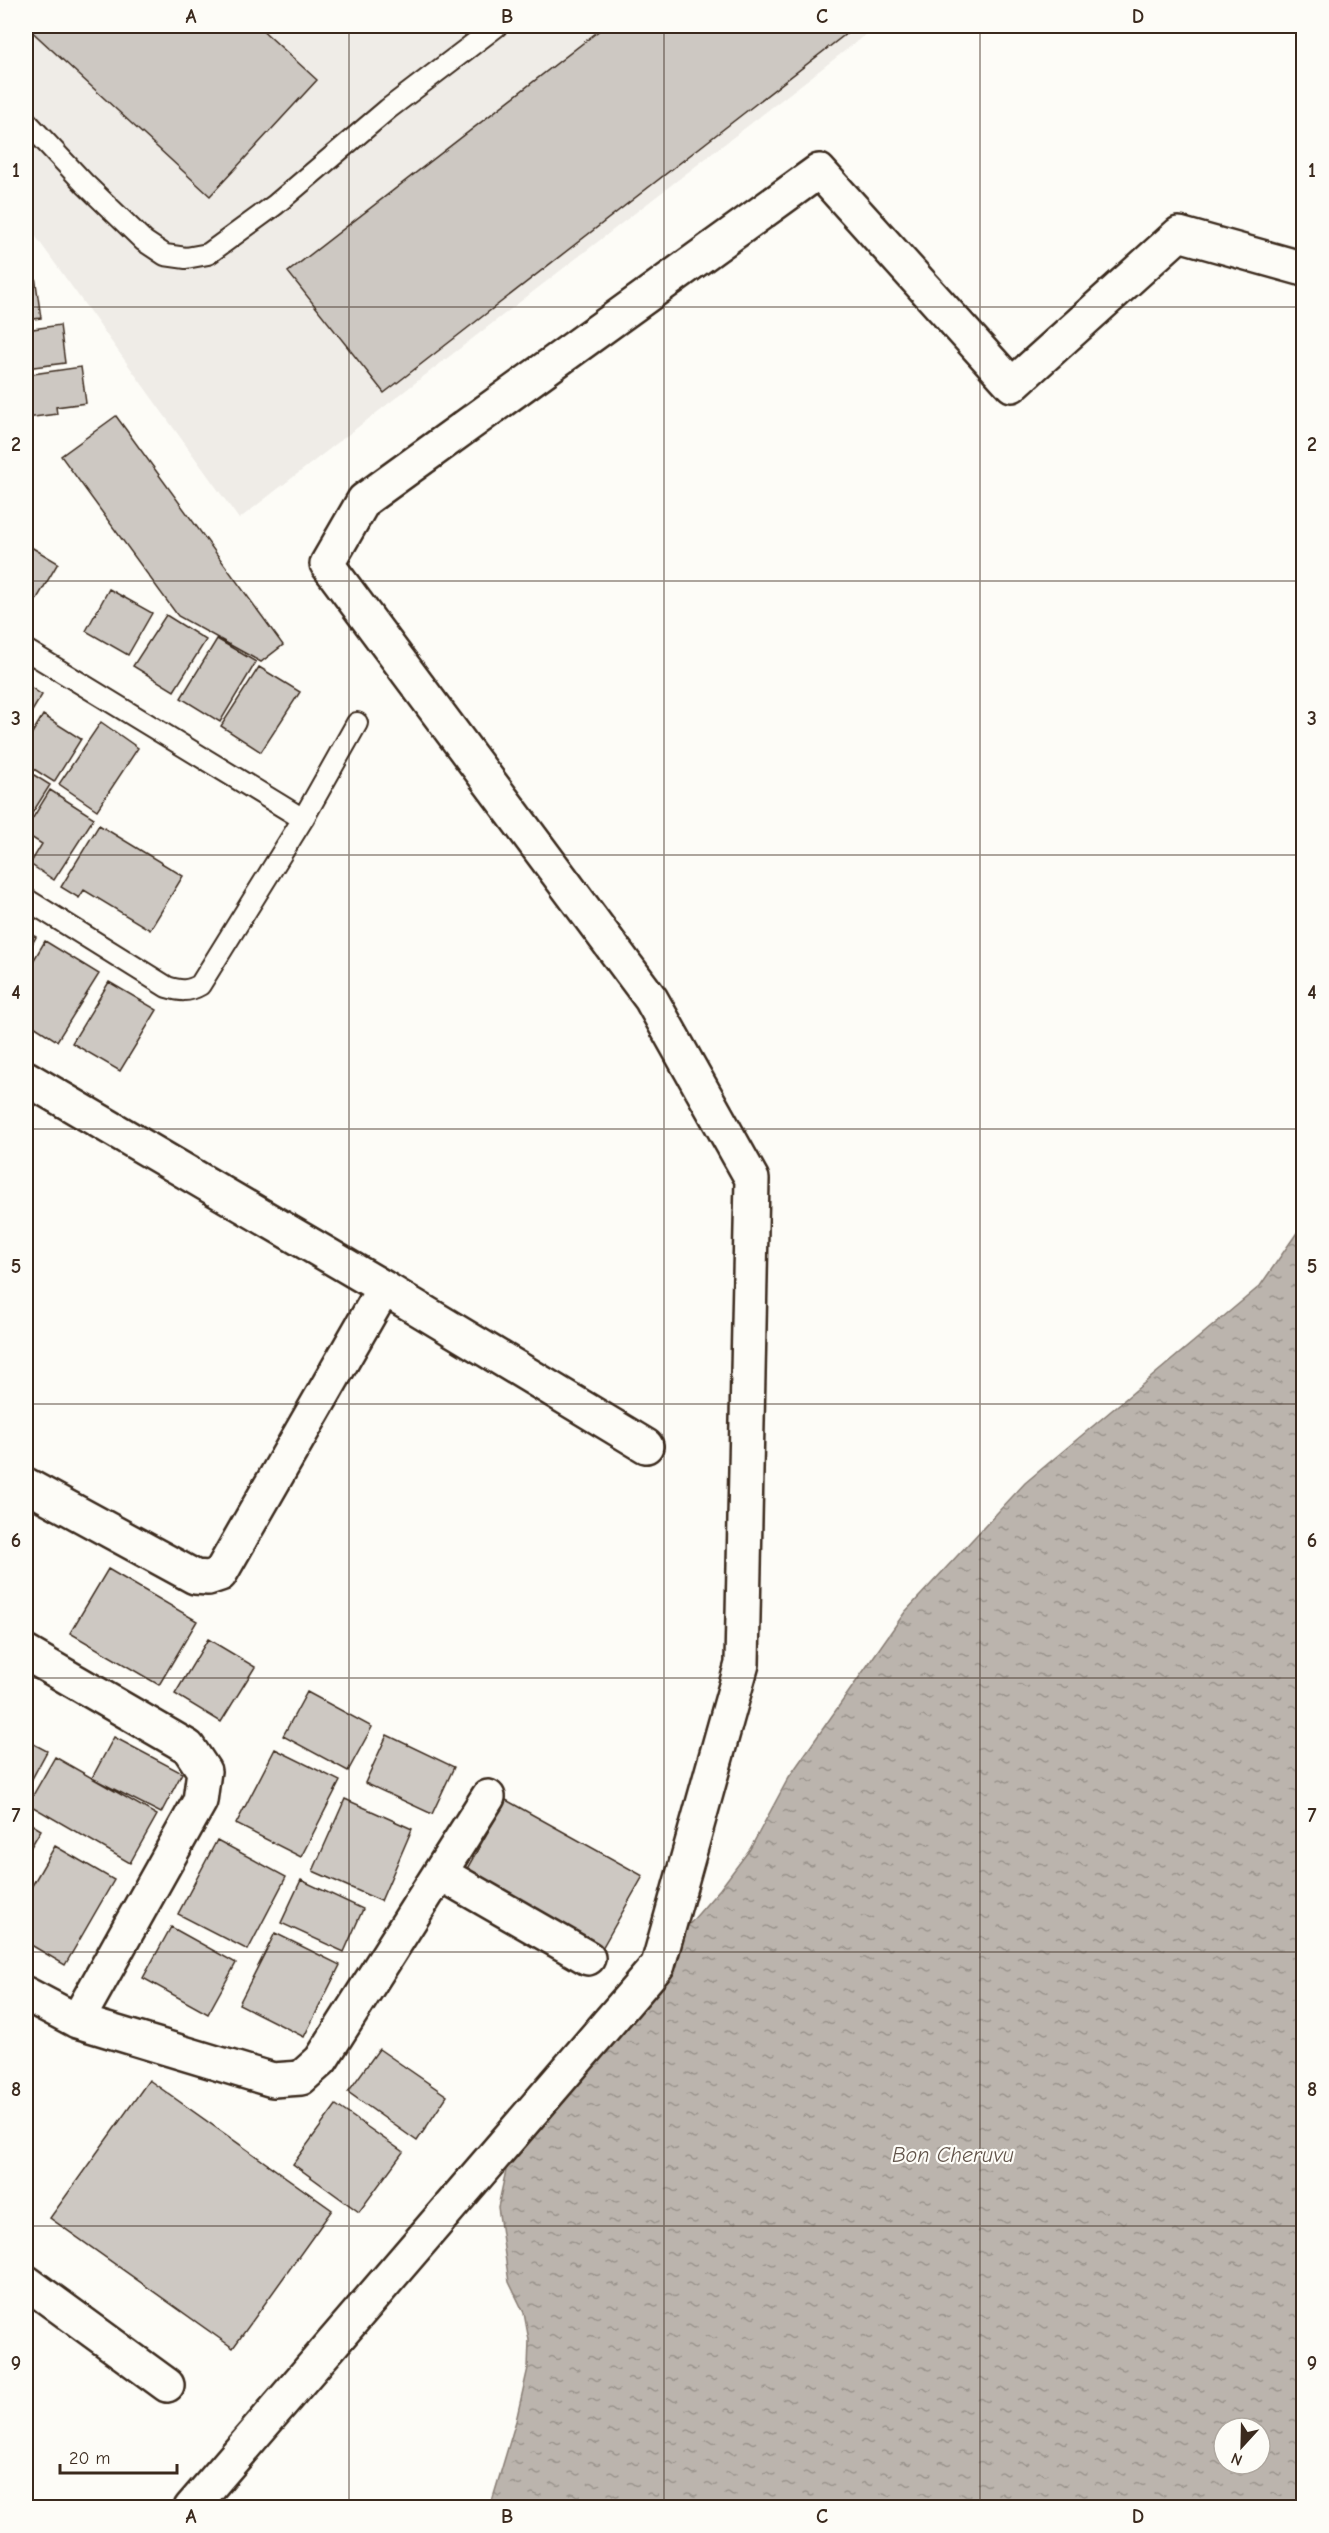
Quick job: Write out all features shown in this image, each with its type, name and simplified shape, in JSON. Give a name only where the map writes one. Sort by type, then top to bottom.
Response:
[{"type":"street","points":[[191,2508],[658,1965],[742,1664],[752,1179],[651,999],[327,564],[364,500],[819,171],[1012,385],[1179,234],[1304,269]]},
{"type":"street","points":[[26,1078],[384,1288],[646,1446]]},
{"type":"street","points":[[26,1485],[195,1577],[208,1578],[220,1574],[384,1288]]},
{"type":"street","points":[[26,1653],[188,1747],[204,1771],[200,1801],[77,2020]]},
{"type":"street","points":[[26,1994],[77,2020],[273,2080],[301,2078],[321,2060],[488,1797]]},
{"type":"street","points":[[440,1873],[588,1958]]},
{"type":"street","points":[[26,2282],[167,2385]]},
{"type":"lane","points":[[26,121],[85,184],[144,241],[165,255],[186,258],[208,254],[275,205],[388,109],[496,26]]},
{"type":"lane","points":[[26,650],[303,819]]},
{"type":"lane","points":[[26,899],[167,987],[180,991],[190,990],[200,985],[303,819],[357,723]]},
{"type":"shaded area","points":[[26,26],[877,26],[239,519],[26,223]]},
{"type":"water","name":"Bon Cheruvu","points":[[1303,1224],[1303,2507],[490,2508],[516,2421],[528,2368],[529,2340],[524,2313],[509,2282],[498,2207],[508,2161],[665,1952],[720,1889],[750,1849],[789,1777],[905,1612],[1025,1483],[1260,1286]]},
{"type":"building","points":[[26,26],[258,26],[317,80],[210,196]]},
{"type":"building","points":[[605,26],[856,26],[384,393],[288,272]]},
{"type":"building","points":[[32,255],[41,318],[26,320],[26,256]]},
{"type":"building","points":[[60,325],[65,363],[26,368],[26,330]]},
{"type":"building","points":[[81,367],[86,403],[56,407],[57,414],[26,418],[26,375]]},
{"type":"building","points":[[116,416],[283,645],[261,662],[178,616],[61,456]]},
{"type":"building","points":[[26,544],[58,563],[28,614],[26,613]]},
{"type":"building","points":[[109,589],[152,613],[128,655],[86,631]]},
{"type":"building","points":[[166,615],[206,640],[174,691],[133,666]]},
{"type":"building","points":[[217,639],[256,662],[220,722],[181,698]]},
{"type":"building","points":[[259,667],[300,692],[261,752],[221,726]]},
{"type":"building","points":[[26,684],[42,695],[26,721]]},
{"type":"building","points":[[43,715],[81,739],[54,782],[26,764],[26,743]]},
{"type":"building","points":[[101,722],[138,748],[97,810],[59,784]]},
{"type":"building","points":[[26,770],[50,785],[26,823]]},
{"type":"building","points":[[50,790],[94,818],[54,880],[30,864],[42,844],[26,834],[26,829]]},
{"type":"building","points":[[99,825],[183,876],[150,930],[84,890],[79,898],[61,887]]},
{"type":"building","points":[[26,931],[36,937],[26,955]]},
{"type":"building","points":[[45,941],[99,974],[57,1041],[26,1021],[26,973]]},
{"type":"building","points":[[109,982],[157,1010],[120,1071],[72,1043]]},
{"type":"building","points":[[108,1569],[197,1621],[159,1685],[70,1633]]},
{"type":"building","points":[[208,1639],[255,1667],[221,1722],[175,1694]]},
{"type":"building","points":[[307,1692],[372,1727],[348,1771],[283,1736]]},
{"type":"building","points":[[387,1735],[454,1767],[432,1814],[365,1783]]},
{"type":"building","points":[[114,1737],[182,1773],[161,1813],[92,1778]]},
{"type":"building","points":[[26,1740],[47,1751],[26,1790]]},
{"type":"building","points":[[275,1749],[340,1781],[301,1857],[236,1824]]},
{"type":"building","points":[[55,1757],[157,1815],[130,1863],[28,1804]]},
{"type":"building","points":[[345,1799],[412,1829],[381,1901],[313,1871]]},
{"type":"building","points":[[506,1800],[643,1876],[601,1950],[464,1874]]},
{"type":"building","points":[[26,1821],[41,1830],[26,1855]]},
{"type":"building","points":[[217,1840],[286,1877],[248,1950],[178,1914]]},
{"type":"building","points":[[55,1846],[114,1880],[65,1965],[26,1942],[26,1896]]},
{"type":"building","points":[[301,1880],[363,1909],[344,1952],[281,1923]]},
{"type":"building","points":[[171,1927],[236,1963],[208,2014],[143,1978]]},
{"type":"building","points":[[275,1933],[340,1965],[304,2037],[239,2004]]},
{"type":"building","points":[[379,2049],[447,2096],[417,2141],[348,2092]]},
{"type":"building","points":[[149,2080],[332,2210],[233,2348],[50,2218]]},
{"type":"building","points":[[336,2105],[403,2152],[359,2212],[293,2164]]}]
